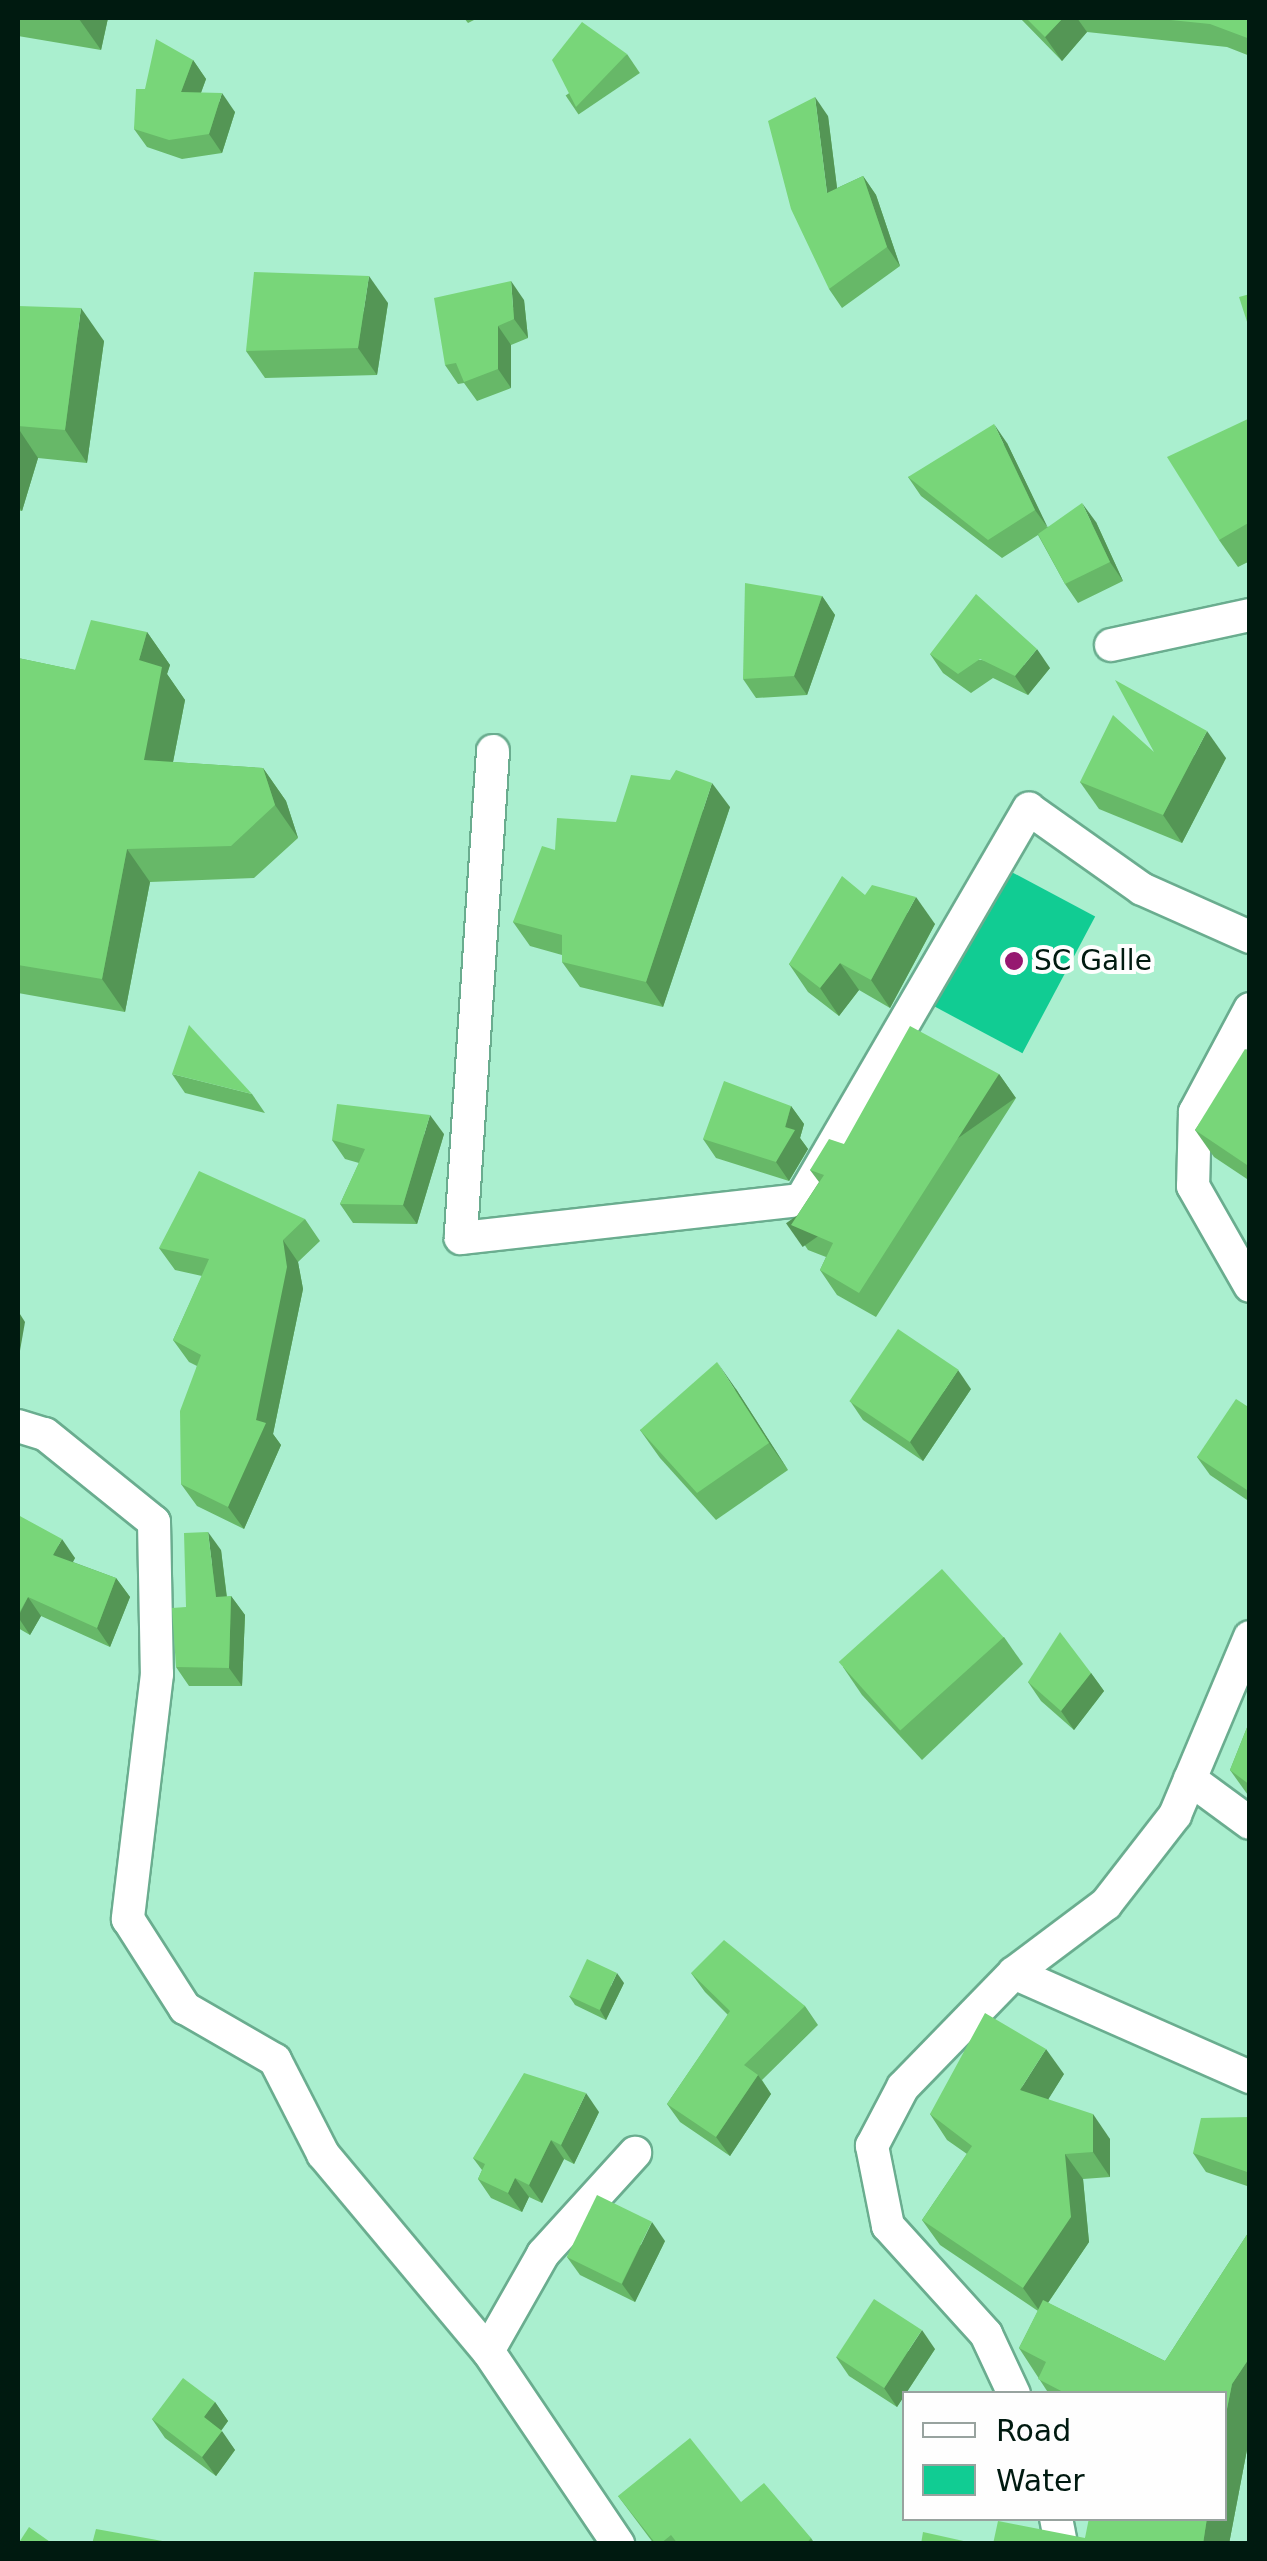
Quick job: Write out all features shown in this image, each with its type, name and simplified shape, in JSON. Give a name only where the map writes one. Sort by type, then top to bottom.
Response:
[{"type":"street","points":[[1111,645],[1250,615]]},
{"type":"street","points":[[493,751],[461,1238],[801,1200],[1029,809],[1142,889],[1250,938]]},
{"type":"street","points":[[1250,1009],[1195,1112],[1193,1186],[1250,1286]]},
{"type":"street","points":[[18,1426],[45,1434],[154,1522],[157,1674],[128,1919],[185,2008],[275,2060],[323,2154],[488,2351],[618,2544]]},
{"type":"street","points":[[1013,2391],[986,2334],[888,2226],[872,2146],[903,2087],[1014,1974],[1106,1904],[1175,1816],[1250,1636]]},
{"type":"street","points":[[1190,1780],[1250,1823]]},
{"type":"street","points":[[1014,1974],[1250,2077]]},
{"type":"street","points":[[488,2351],[544,2254],[635,2153]]},
{"type":"water","name":"SC Galle","points":[[1006,869],[1095,916],[1022,1053],[933,1006]]},
{"type":"building","points":[[1026,18],[1063,18],[1045,37]]},
{"type":"building","points":[[1151,18],[1250,18],[1250,39],[1210,24]]},
{"type":"building","points":[[582,22],[627,54],[576,107],[552,60]]},
{"type":"building","points":[[156,39],[193,60],[181,92],[222,93],[209,134],[169,140],[134,129],[136,89],[145,89]]},
{"type":"building","points":[[815,97],[827,193],[863,176],[887,247],[829,289],[791,209],[768,121]]},
{"type":"building","points":[[254,272],[369,276],[358,348],[246,351]]},
{"type":"building","points":[[511,281],[514,319],[498,326],[498,369],[464,382],[456,363],[445,365],[434,298]]},
{"type":"building","points":[[1250,294],[1250,331],[1239,297]]},
{"type":"building","points":[[18,306],[81,308],[65,430],[18,426]]},
{"type":"building","points":[[1250,418],[1250,522],[1219,540],[1167,457]]},
{"type":"building","points":[[994,424],[1035,510],[988,540],[908,477]]},
{"type":"building","points":[[1082,503],[1110,562],[1065,584],[1038,534]]},
{"type":"building","points":[[745,583],[822,596],[794,676],[743,679]]},
{"type":"building","points":[[976,594],[1037,649],[1015,676],[980,659],[958,674],[930,654]]},
{"type":"building","points":[[91,620],[147,632],[139,660],[162,667],[144,760],[263,768],[275,805],[231,846],[127,849],[102,979],[18,965],[18,658],[75,670]]},
{"type":"building","points":[[1115,680],[1207,731],[1163,815],[1080,782],[1113,715],[1154,752]]},
{"type":"building","points":[[676,770],[712,783],[646,982],[562,962],[562,935],[513,922],[542,846],[555,850],[557,818],[616,822],[631,775],[670,780]]},
{"type":"building","points":[[842,876],[865,895],[872,885],[916,897],[871,980],[840,963],[820,988],[789,964]]},
{"type":"building","points":[[189,1025],[252,1094],[172,1074]]},
{"type":"building","points":[[910,1026],[999,1074],[859,1293],[820,1270],[833,1243],[791,1225],[824,1175],[810,1170],[829,1139],[844,1144]]},
{"type":"building","points":[[1245,1049],[1250,1052],[1250,1167],[1195,1130]]},
{"type":"building","points":[[724,1081],[791,1106],[785,1127],[795,1130],[776,1162],[703,1139]]},
{"type":"building","points":[[337,1104],[430,1115],[403,1205],[340,1204],[365,1149],[332,1140]]},
{"type":"building","points":[[199,1171],[305,1219],[283,1240],[287,1267],[256,1420],[266,1423],[228,1507],[181,1484],[180,1411],[201,1355],[173,1340],[209,1259],[159,1248]]},
{"type":"building","points":[[898,1329],[959,1370],[910,1442],[849,1401]]},
{"type":"building","points":[[717,1362],[769,1443],[697,1493],[640,1430]]},
{"type":"building","points":[[1236,1399],[1250,1408],[1250,1492],[1197,1457]]},
{"type":"building","points":[[18,1515],[62,1539],[53,1555],[116,1578],[97,1628],[28,1597],[18,1615]]},
{"type":"building","points":[[208,1532],[216,1597],[231,1596],[229,1668],[176,1667],[172,1608],[186,1607],[184,1533]]},
{"type":"building","points":[[942,1569],[1004,1637],[900,1730],[839,1662]]},
{"type":"building","points":[[1060,1632],[1091,1673],[1061,1711],[1028,1682]]},
{"type":"building","points":[[1250,1720],[1250,1785],[1230,1770]]},
{"type":"building","points":[[724,1940],[805,2006],[744,2065],[758,2075],[716,2137],[667,2104],[730,2011],[691,1973]]},
{"type":"building","points":[[587,1959],[617,1973],[600,2010],[570,1996]]},
{"type":"building","points":[[985,2013],[1046,2049],[1020,2090],[1093,2114],[1093,2152],[1065,2154],[1071,2217],[1023,2288],[922,2220],[972,2146],[930,2114]]},
{"type":"building","points":[[524,2073],[586,2093],[561,2145],[551,2140],[529,2185],[515,2178],[508,2193],[478,2179],[485,2164],[473,2158]]},
{"type":"building","points":[[1250,2117],[1250,2173],[1193,2153],[1201,2118]]},
{"type":"building","points":[[597,2195],[652,2222],[622,2284],[567,2257]]},
{"type":"building","points":[[1250,2230],[1250,2357],[1232,2384],[1227,2409],[1227,2391],[1061,2391],[1038,2379],[1046,2362],[1019,2348],[1043,2300],[1165,2361]]},
{"type":"building","points":[[874,2299],[922,2330],[884,2388],[836,2357]]},
{"type":"building","points":[[183,2378],[215,2402],[204,2417],[222,2431],[202,2457],[152,2419]]},
{"type":"building","points":[[690,2438],[741,2502],[764,2483],[811,2538],[806,2544],[678,2544],[671,2535],[656,2544],[618,2496]]},
{"type":"building","points":[[998,2521],[1085,2538],[1088,2521],[1207,2521],[1203,2544],[993,2544]]},
{"type":"building","points":[[29,2527],[53,2544],[18,2544]]},
{"type":"building","points":[[96,2529],[179,2544],[92,2544]]},
{"type":"building","points":[[923,2532],[977,2544],[921,2544]]},
{"type":"place","name":"SC Galle","points":[[1014,961]]}]
